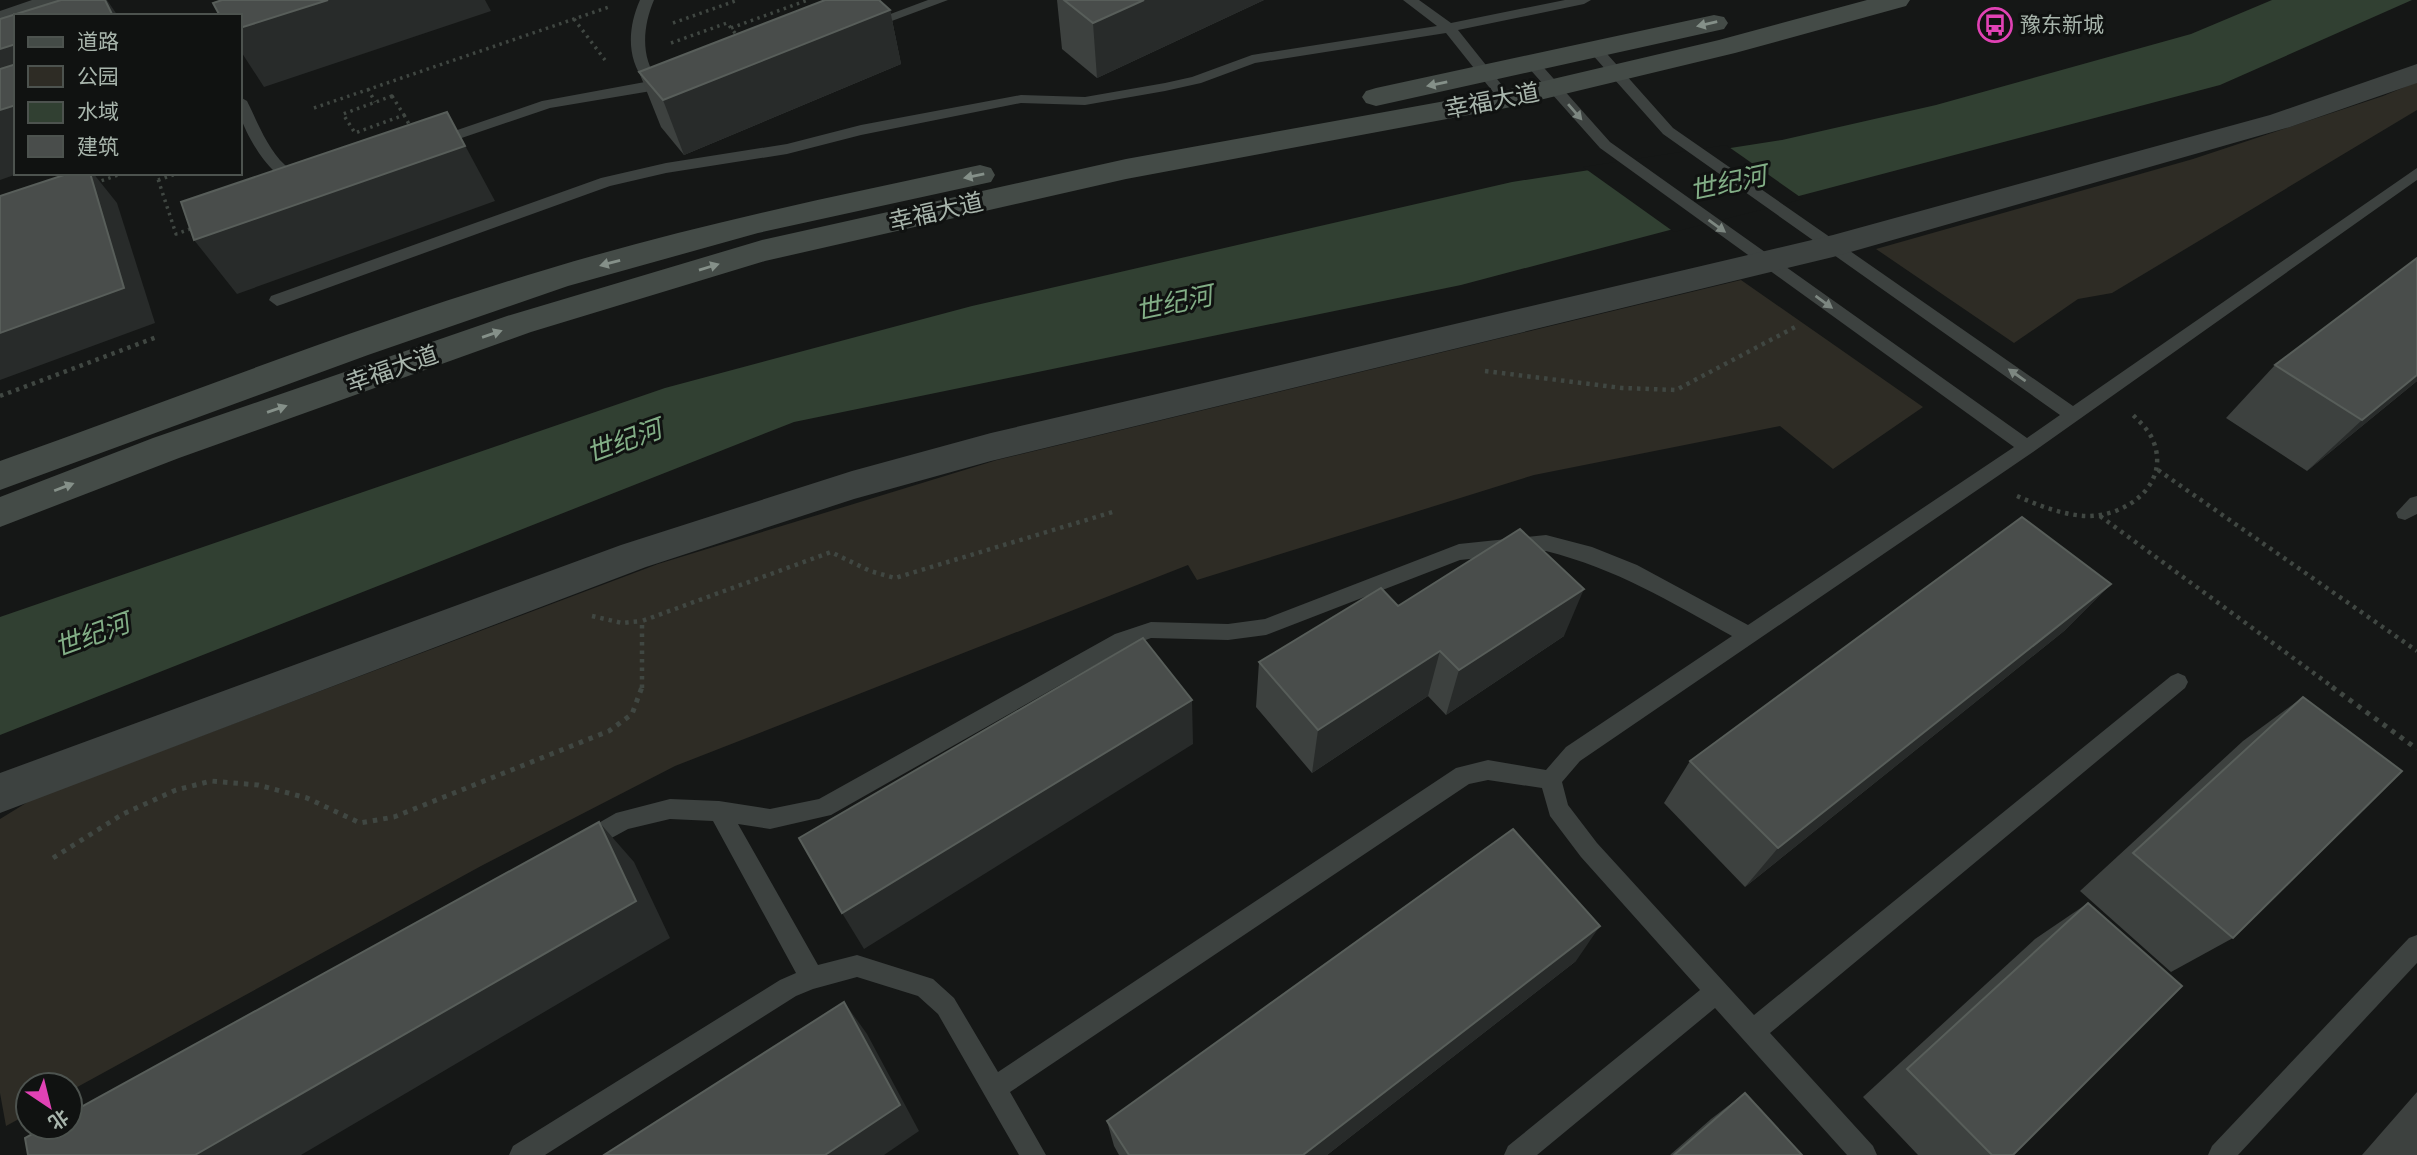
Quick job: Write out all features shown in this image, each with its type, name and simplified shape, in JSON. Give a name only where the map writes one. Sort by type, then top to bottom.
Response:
[{"type":"main road","name":"幸福大道","points":[[0,476],[356,346],[571,273],[758,223],[1130,142],[1379,97],[1718,22],[1797,0]]},
{"type":"main road","name":"幸福大道","points":[[0,512],[166,448],[519,324],[762,251],[1126,169],[1506,99],[1725,47],[1897,0]]},
{"type":"street","points":[[15,14],[58,0]]},
{"type":"street","points":[[0,793],[634,556],[852,485],[990,447],[1768,262],[2280,121],[2417,73]]},
{"type":"lane","points":[[648,0],[637,30],[640,54],[648,79],[654,85]]},
{"type":"lane","points":[[851,31],[941,0]]},
{"type":"lane","points":[[1410,0],[1449,28],[1488,73],[1506,99]]},
{"type":"lane","points":[[277,300],[606,181],[666,168],[787,149],[861,130],[1021,99],[1085,101],[1166,87],[1196,80],[1252,59],[1449,28],[1584,0]]},
{"type":"lane","points":[[1595,49],[1668,131],[2073,415]]},
{"type":"lane","points":[[1532,63],[1605,145],[2027,447]]},
{"type":"lane","points":[[418,148],[547,104],[654,85],[682,85]]},
{"type":"lane","points":[[242,105],[273,163],[290,177],[315,184]]},
{"type":"lane","points":[[1551,780],[1573,754],[2027,447],[2417,173]]},
{"type":"lane","points":[[565,855],[624,820],[670,809],[719,811],[770,819],[823,808],[1122,640],[1152,630],[1228,632],[1266,626],[1459,552],[1546,543],[1592,555],[1630,571],[1749,635]]},
{"type":"lane","points":[[1753,1031],[2178,682]]},
{"type":"lane","points":[[995,1088],[1464,775],[1488,770],[1551,780]]},
{"type":"lane","points":[[1551,780],[1558,809],[1589,850],[1864,1155]]},
{"type":"lane","points":[[719,811],[812,978]]},
{"type":"lane","points":[[2221,1155],[2417,946]]},
{"type":"lane","points":[[522,1155],[788,988],[812,978],[857,967],[925,987],[946,1006],[1033,1155]]},
{"type":"lane","points":[[1517,1155],[1716,992]]},
{"type":"path","points":[[668,25],[738,0]]},
{"type":"path","points":[[731,28],[808,0]]},
{"type":"path","points":[[314,108],[618,4]]},
{"type":"path","points":[[640,54],[727,23],[745,43]]},
{"type":"path","points":[[368,89],[375,102]]},
{"type":"path","points":[[404,115],[355,133],[343,114],[392,96],[404,115],[414,133]]},
{"type":"path","points":[[87,186],[118,175]]},
{"type":"path","points":[[157,175],[177,234],[202,225]]},
{"type":"path","points":[[158,180],[173,175]]},
{"type":"path","points":[[1474,369],[1622,388],[1676,390],[1832,308]]},
{"type":"path","points":[[0,396],[157,337]]},
{"type":"path","points":[[1980,479],[2067,513],[2100,516],[2137,500],[2150,486],[2158,470],[2154,443],[2140,422],[2109,389]]},
{"type":"path","points":[[2158,470],[2417,651]]},
{"type":"path","points":[[53,858],[123,814],[176,790],[211,781],[258,785],[307,798],[360,823],[394,817],[609,731],[632,714],[642,690],[642,621],[831,552],[870,572],[895,578],[1116,511]]},
{"type":"path","points":[[2100,516],[2417,749]]},
{"type":"green space","points":[[2417,82],[2417,110],[2112,293],[2078,299],[2014,343],[1876,249],[2193,159],[2383,96]]},
{"type":"green space","points":[[1741,280],[1923,407],[1833,469],[1780,426],[1534,475],[1197,580],[1188,565],[675,766],[481,866],[84,1083],[84,1071],[14,1071],[14,1122],[6,1126],[0,1093],[0,819],[31,800],[658,564],[997,460]]},
{"type":"water","name":"世纪河","points":[[2272,0],[2412,0],[2220,85],[1461,285],[794,422],[0,735],[0,617],[665,388],[972,306],[1512,182],[1782,140],[1936,105],[2191,34]]},
{"type":"pier","points":[[1726,145],[1803,199],[1674,232],[1583,167]]},
{"type":"building","points":[[61,0],[105,0],[112,14],[16,14]]},
{"type":"building","points":[[222,0],[328,0],[242,27],[242,14],[219,14],[213,3]]},
{"type":"building","points":[[825,0],[879,0],[890,10],[663,100],[639,72]]},
{"type":"building","points":[[1064,0],[1144,0],[1093,23]]},
{"type":"building","points":[[14,15],[14,45],[0,49],[0,19]]},
{"type":"building","points":[[14,65],[14,106],[0,110],[0,69]]},
{"type":"building","points":[[447,112],[465,146],[194,240],[181,202]]},
{"type":"building","points":[[64,175],[91,175],[124,288],[0,333],[0,196]]},
{"type":"building","points":[[2417,258],[2417,375],[2362,420],[2275,365]]},
{"type":"building","points":[[2022,517],[2111,584],[1778,848],[1690,761]]},
{"type":"building","points":[[1520,529],[1584,589],[1459,670],[1440,651],[1318,730],[1259,662],[1381,588],[1398,606]]},
{"type":"building","points":[[1143,638],[1192,700],[842,913],[799,838]]},
{"type":"building","points":[[2303,697],[2402,771],[2233,938],[2133,853]]},
{"type":"building","points":[[599,822],[636,901],[195,1155],[28,1155],[26,1141],[84,1141],[84,1105]]},
{"type":"building","points":[[1513,829],[1600,926],[1303,1155],[1129,1155],[1107,1121]]},
{"type":"building","points":[[2088,903],[2182,986],[2013,1155],[1992,1155],[1907,1069]]},
{"type":"building","points":[[844,1002],[900,1105],[825,1155],[604,1155]]},
{"type":"building","points":[[1745,1093],[1802,1155],[1674,1155]]},
{"type":"place","name":"豫东新城","points":[[1995,25]]}]
